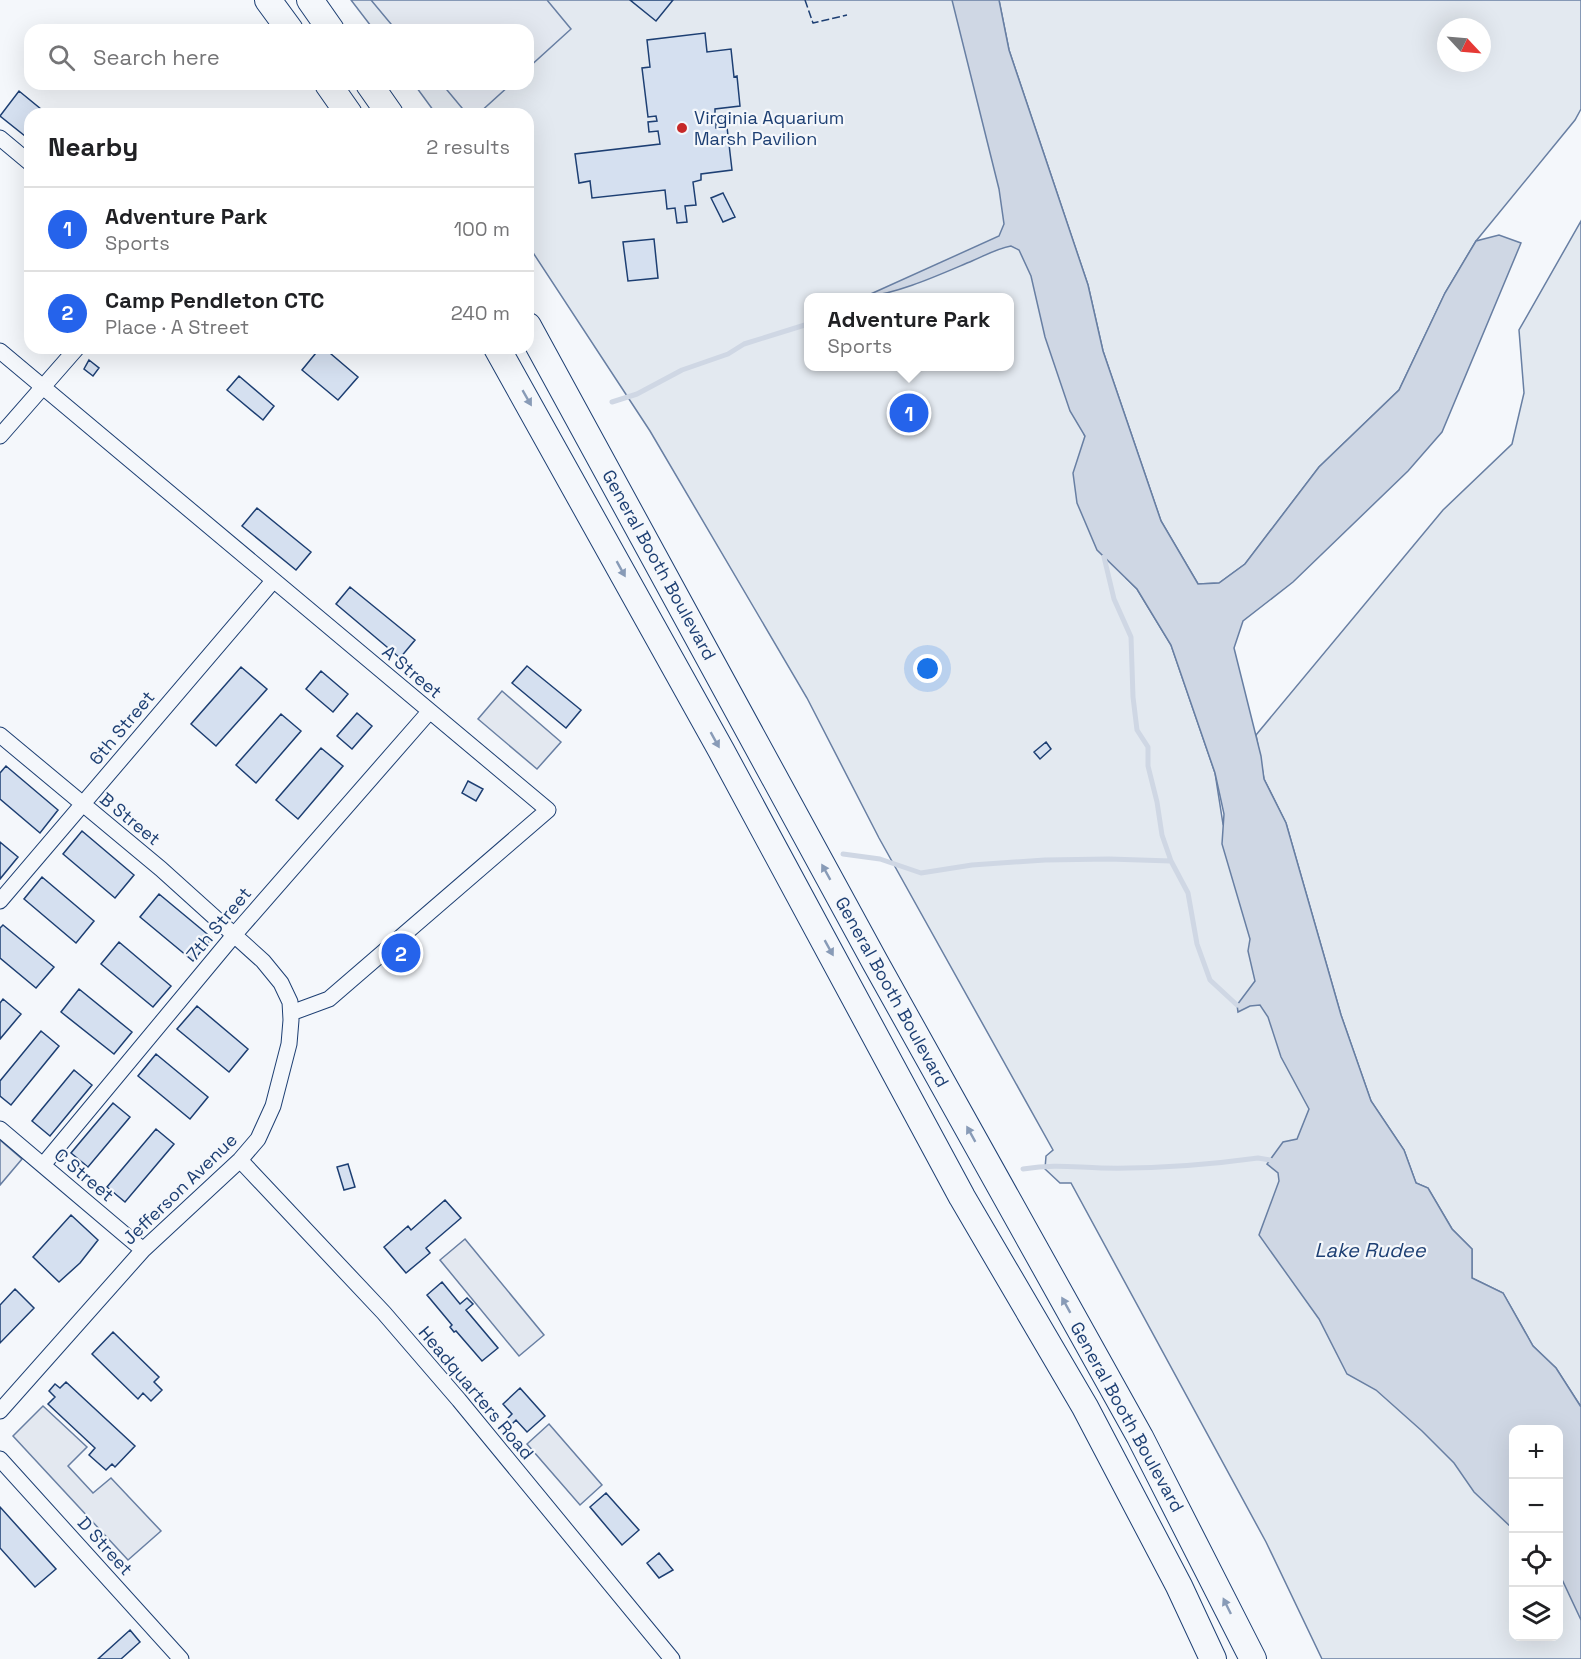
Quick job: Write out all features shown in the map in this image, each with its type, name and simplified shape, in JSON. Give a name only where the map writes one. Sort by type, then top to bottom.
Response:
[{"type":"highway","points":[[268,0],[286,24]]},
{"type":"highway","points":[[310,0],[327,24]]},
{"type":"highway","points":[[332,90],[345,108]]},
{"type":"highway","points":[[373,90],[386,108]]},
{"type":"highway","name":"General Booth Boulevard","points":[[534,337],[880,972],[1140,1437],[1253,1659]]},
{"type":"highway","name":"General Booth Boulevard","points":[[501,354],[546,431],[760,821],[962,1197],[1085,1407],[1179,1586],[1213,1659]]},
{"type":"street","points":[[0,138],[24,158]]},
{"type":"street","name":"A Street","points":[[0,351],[548,810],[329,999],[291,1013]]},
{"type":"street","points":[[0,436],[72,354]]},
{"type":"street","name":"6th Street","points":[[0,901],[273,581]]},
{"type":"street","name":"7th Street","points":[[43,1165],[235,934],[429,712]]},
{"type":"street","name":"B Street","points":[[0,735],[235,934]]},
{"type":"street","name":"Jefferson Avenue","points":[[0,1411],[143,1250],[240,1160],[258,1139],[273,1106],[289,1044],[290,1002],[281,983],[235,934]]},
{"type":"street","name":"C Street","points":[[0,1129],[143,1250]]},
{"type":"street","name":"Headquarters Road","points":[[240,1160],[384,1313],[672,1659]]},
{"type":"street","name":"D Street","points":[[0,1460],[180,1659]]},
{"type":"shaded area","points":[[351,0],[958,0],[1126,578],[1137,589],[1171,645],[1215,773],[1223,824],[1512,1425],[1509,1425],[1509,1641],[1563,1641],[1563,1460],[1581,1479],[1581,1659],[1322,1659],[1266,1542],[1071,1183],[1060,1183],[1045,1169],[1046,1156],[1053,1150],[879,838],[807,698],[650,431],[534,254],[534,108],[432,108],[418,90],[534,90],[534,24],[369,24]]},
{"type":"shaded area","points":[[371,0],[547,0],[571,29],[534,63],[534,24],[391,24]]},
{"type":"shaded area","points":[[999,0],[1581,0],[1581,109],[1575,120],[1476,241],[1445,293],[1399,390],[1319,467],[1245,564],[1219,583],[1198,584],[1161,521],[1103,351],[1088,285],[1009,50]]},
{"type":"shaded area","points":[[447,90],[504,90],[485,108],[462,108]]},
{"type":"shaded area","points":[[1581,221],[1581,1407],[1556,1368],[1533,1346],[1503,1293],[1472,1278],[1472,1249],[1452,1229],[1428,1188],[1416,1183],[1404,1150],[1371,1101],[1341,1015],[1286,823],[1264,779],[1256,735],[1443,510],[1512,444],[1524,393],[1519,330]]},
{"type":"shaded area","points":[[502,691],[561,742],[537,769],[478,719]]},
{"type":"shaded area","points":[[0,1140],[22,1159],[0,1185]]},
{"type":"shaded area","points":[[465,1239],[544,1335],[519,1356],[440,1260]]},
{"type":"shaded area","points":[[43,1406],[87,1447],[68,1466],[93,1493],[111,1478],[161,1531],[128,1560],[13,1436]]},
{"type":"shaded area","points":[[549,1424],[602,1485],[580,1505],[527,1444]]},
{"type":"water","name":"Lake Rudee","points":[[952,0],[999,0],[1009,50],[1088,285],[1103,351],[1161,521],[1198,584],[1219,583],[1245,564],[1319,467],[1399,390],[1445,293],[1476,241],[1499,235],[1521,243],[1442,432],[1408,471],[1293,582],[1243,621],[1234,648],[1261,756],[1264,779],[1286,823],[1341,1015],[1371,1101],[1404,1150],[1416,1183],[1428,1188],[1452,1229],[1472,1249],[1472,1278],[1503,1293],[1533,1346],[1556,1368],[1581,1407],[1581,1620],[1563,1582],[1563,1425],[1509,1425],[1509,1525],[1474,1492],[1454,1463],[1422,1431],[1376,1390],[1347,1374],[1319,1319],[1259,1235],[1279,1181],[1278,1173],[1267,1164],[1283,1142],[1297,1139],[1309,1109],[1281,1057],[1268,1017],[1260,1005],[1250,1006],[1238,1012],[1237,1005],[1255,981],[1248,951],[1250,939],[1222,844],[1224,814],[1215,773],[1171,645],[1137,589],[1097,550],[1077,503],[1073,473],[1085,436],[1070,411],[1045,337],[1031,276],[1019,250],[1011,246],[919,283],[891,292],[873,293],[999,236],[1004,224],[999,189]]},
{"type":"building","points":[[630,0],[673,0],[656,21]]},
{"type":"building","name":"Virginia Aquarium Marsh Pavilion","points":[[705,33],[707,52],[731,49],[734,77],[737,76],[740,106],[715,109],[715,115],[720,115],[721,122],[716,123],[716,128],[727,127],[732,170],[701,174],[701,180],[693,182],[696,205],[685,206],[687,222],[677,223],[675,208],[667,209],[665,190],[592,198],[590,181],[579,183],[575,154],[660,144],[658,131],[649,132],[648,122],[657,121],[656,116],[648,117],[642,68],[650,67],[647,40]]},
{"type":"building","points":[[19,91],[40,108],[24,108],[24,135],[0,116]]},
{"type":"building","points":[[723,193],[735,217],[723,222],[711,198]]},
{"type":"building","points":[[654,239],[658,278],[628,281],[623,242]]},
{"type":"building","points":[[315,354],[331,354],[358,377],[338,400],[302,370]]},
{"type":"building","points":[[89,360],[99,368],[93,376],[84,369]]},
{"type":"building","points":[[239,376],[274,406],[263,420],[227,390]]},
{"type":"building","points":[[257,508],[311,552],[296,570],[242,526]]},
{"type":"building","points":[[350,587],[415,640],[400,658],[336,604]]},
{"type":"building","points":[[527,666],[581,710],[566,728],[512,683]]},
{"type":"building","points":[[241,667],[267,689],[216,746],[191,724]]},
{"type":"building","points":[[321,671],[348,694],[333,712],[306,689]]},
{"type":"building","points":[[357,713],[372,726],[352,749],[337,736]]},
{"type":"building","points":[[281,714],[301,731],[256,783],[236,765]]},
{"type":"building","points":[[1046,742],[1051,749],[1040,759],[1034,752]]},
{"type":"building","points":[[321,748],[343,766],[298,819],[276,800]]},
{"type":"building","points":[[6,766],[58,810],[40,833],[0,799],[0,773]]},
{"type":"building","points":[[468,781],[483,789],[476,801],[462,793]]},
{"type":"building","points":[[82,831],[134,875],[115,898],[63,854]]},
{"type":"building","points":[[0,842],[18,857],[0,879]]},
{"type":"building","points":[[42,877],[94,921],[76,943],[24,899]]},
{"type":"building","points":[[159,894],[212,938],[193,961],[140,917]]},
{"type":"building","points":[[3,925],[54,967],[36,988],[0,958],[0,928]]},
{"type":"building","points":[[119,942],[171,986],[153,1007],[101,964]]},
{"type":"building","points":[[79,989],[132,1032],[114,1054],[61,1012]]},
{"type":"building","points":[[3,999],[21,1014],[0,1039],[0,1003]]},
{"type":"building","points":[[197,1006],[248,1049],[229,1072],[177,1029]]},
{"type":"building","points":[[41,1031],[59,1046],[11,1105],[0,1096],[0,1081]]},
{"type":"building","points":[[156,1054],[208,1097],[190,1119],[138,1076]]},
{"type":"building","points":[[74,1070],[92,1085],[50,1136],[32,1121]]},
{"type":"building","points":[[113,1103],[130,1117],[88,1167],[71,1153]]},
{"type":"building","points":[[156,1129],[174,1144],[125,1202],[107,1187]]},
{"type":"building","points":[[348,1164],[355,1187],[344,1190],[337,1167]]},
{"type":"building","points":[[445,1200],[461,1218],[426,1248],[430,1253],[406,1273],[384,1247],[408,1226],[411,1230]]},
{"type":"building","points":[[71,1215],[98,1240],[80,1263],[59,1282],[33,1257]]},
{"type":"building","points":[[442,1282],[460,1304],[467,1298],[473,1304],[466,1310],[498,1348],[482,1361],[456,1331],[454,1332],[450,1327],[452,1325],[427,1295]]},
{"type":"building","points":[[15,1289],[34,1308],[0,1343],[0,1305]]},
{"type":"building","points":[[113,1332],[159,1377],[154,1382],[162,1390],[151,1401],[143,1393],[138,1399],[92,1354]]},
{"type":"building","points":[[66,1382],[135,1446],[115,1467],[112,1464],[106,1470],[89,1455],[95,1448],[48,1404],[55,1397],[49,1391],[55,1384],[60,1388]]},
{"type":"building","points":[[520,1388],[545,1416],[527,1432],[516,1420],[511,1425],[506,1420],[512,1414],[503,1404]]},
{"type":"building","points":[[606,1493],[639,1530],[622,1545],[590,1507]]},
{"type":"building","points":[[0,1507],[56,1569],[35,1587],[0,1548]]},
{"type":"building","points":[[659,1553],[673,1570],[659,1578],[647,1563]]},
{"type":"building","points":[[130,1630],[140,1642],[121,1659],[98,1659]]},
{"type":"waterway","points":[[612,402],[637,394],[682,370],[728,354],[744,344],[804,325]]},
{"type":"waterway","points":[[1104,557],[1114,599],[1131,637],[1133,697],[1137,730],[1148,747],[1148,766],[1162,835],[1171,861]]},
{"type":"waterway","points":[[843,854],[880,859],[921,873],[972,865],[1045,860],[1171,861],[1188,893],[1197,944],[1210,980],[1237,1005]]},
{"type":"waterway","points":[[1023,1169],[1054,1166],[1140,1168],[1199,1165],[1258,1158],[1270,1160]]},
{"type":"fence","points":[[805,0],[813,23],[847,15]]},
{"type":"place","name":"Virginia Aquarium Marsh Pavilion","points":[[682,128]]},
{"type":"place","name":"Adventure Park","points":[[909,413]]},
{"type":"place","name":"Camp Pendleton CTC","points":[[401,953]]}]
